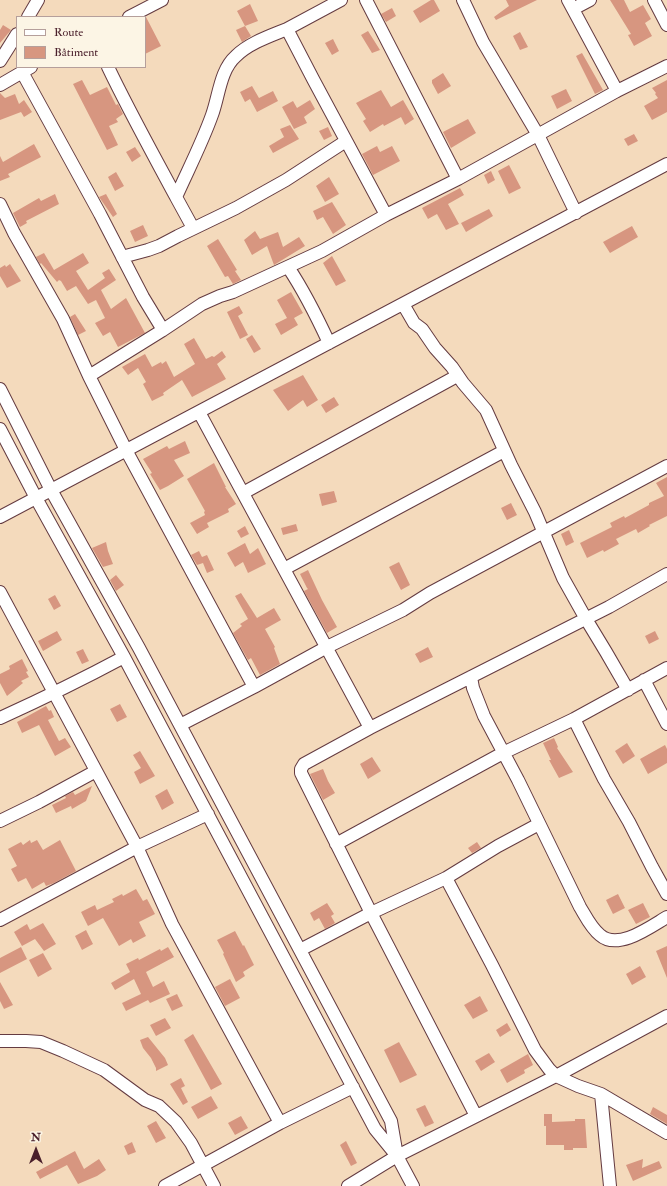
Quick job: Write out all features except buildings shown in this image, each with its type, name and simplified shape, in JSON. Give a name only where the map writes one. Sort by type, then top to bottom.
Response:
[{"type":"street","points":[[29,16],[38,0]]},
{"type":"street","points":[[131,16],[162,0]]},
{"type":"street","points":[[176,197],[212,116],[222,80],[234,57],[245,48],[287,29],[341,0]]},
{"type":"street","points":[[366,0],[458,179]]},
{"type":"street","points":[[463,0],[484,42],[538,135],[576,213]]},
{"type":"street","points":[[590,0],[571,5],[617,92]]},
{"type":"street","points":[[654,0],[667,25]]},
{"type":"street","points":[[287,29],[386,215]]},
{"type":"street","points":[[0,61],[16,36]]},
{"type":"street","points":[[89,376],[202,304],[322,251],[386,215],[458,179],[667,66]]},
{"type":"street","points":[[108,68],[137,126],[193,228]]},
{"type":"street","points":[[0,85],[26,69],[122,257],[163,330]]},
{"type":"street","points":[[122,257],[159,246],[236,208],[286,180],[346,140]]},
{"type":"street","points":[[0,517],[667,164]]},
{"type":"street","points":[[0,204],[14,233],[63,319],[89,376],[126,450],[254,687]]},
{"type":"street","points":[[288,267],[300,284],[318,317],[329,343]]},
{"type":"street","points":[[403,304],[408,310],[414,323],[422,329],[435,348],[452,367],[457,376],[486,410],[504,451],[535,512],[563,578],[628,690]]},
{"type":"street","points":[[243,492],[457,376]]},
{"type":"street","points":[[0,389],[51,490],[139,648],[391,1120],[397,1156]]},
{"type":"street","points":[[199,412],[370,728]]},
{"type":"street","points":[[0,428],[36,498],[124,657],[208,814],[375,1129],[397,1156],[413,1186]]},
{"type":"street","points":[[284,569],[504,451]]},
{"type":"street","points":[[180,725],[254,687],[326,647],[403,610],[430,593],[667,466]]},
{"type":"street","points":[[476,1116],[336,844],[301,773],[301,769],[304,764],[370,728],[586,619],[667,574]]},
{"type":"street","points":[[0,592],[5,615],[54,693],[136,847],[172,924],[280,1123]]},
{"type":"street","points":[[0,718],[94,674],[124,657]]},
{"type":"street","points":[[336,844],[503,753],[574,719],[667,668]]},
{"type":"street","points":[[472,677],[473,688],[484,716],[513,770],[588,921],[599,934],[607,940],[616,941],[628,938],[643,931],[667,917]]},
{"type":"street","points":[[644,680],[667,724]]},
{"type":"street","points":[[574,719],[604,779],[629,822],[656,876],[667,894]]},
{"type":"street","points":[[0,821],[96,772]]},
{"type":"street","points":[[0,920],[136,847],[208,814]]},
{"type":"street","points":[[300,950],[371,913],[446,878],[498,846],[539,824]]},
{"type":"street","points":[[446,878],[535,1050],[549,1069],[556,1076],[601,1094],[667,1133]]},
{"type":"street","points":[[348,1186],[397,1156],[556,1076],[667,1016]]},
{"type":"street","points":[[0,1041],[41,1042],[63,1051],[104,1070],[145,1100],[163,1109],[176,1122],[191,1143],[214,1186]]},
{"type":"street","points":[[165,1186],[280,1123],[353,1087]]},
{"type":"street","points":[[601,1094],[610,1186]]}]
